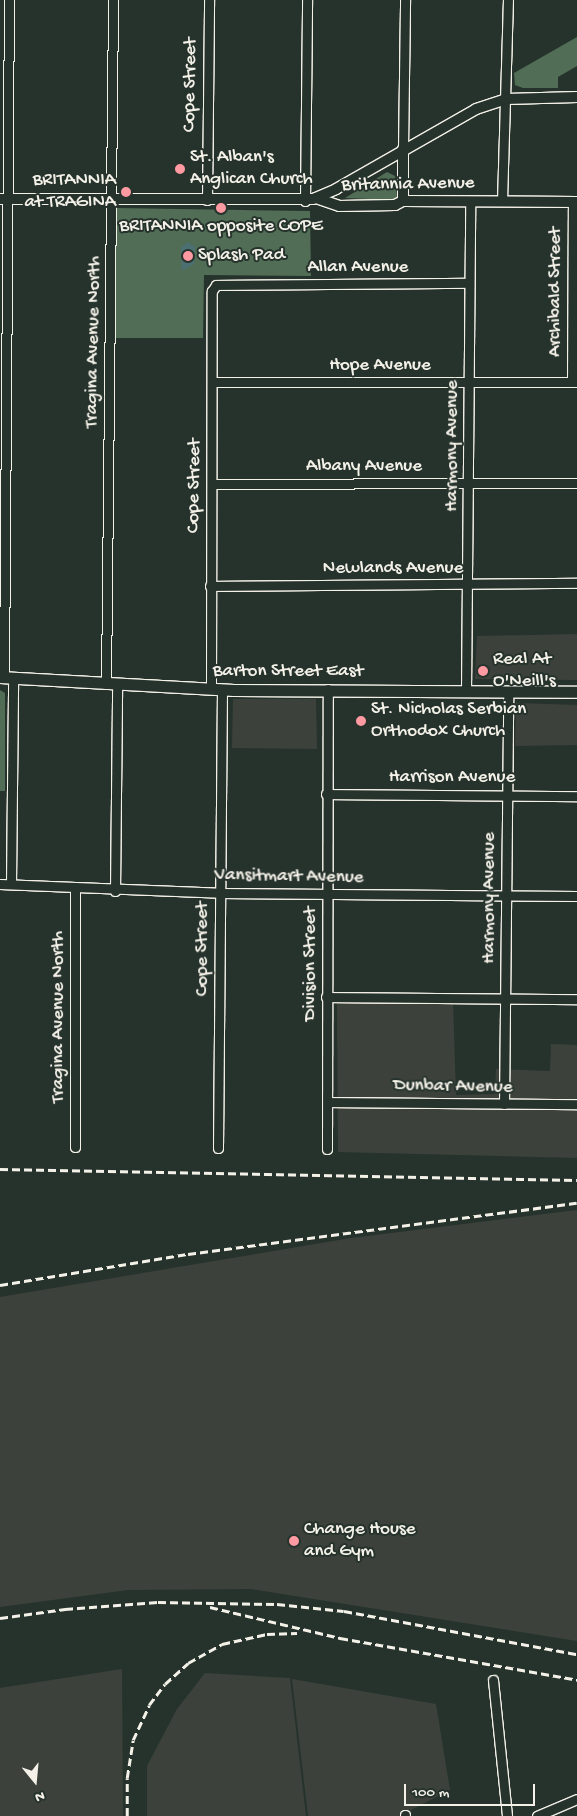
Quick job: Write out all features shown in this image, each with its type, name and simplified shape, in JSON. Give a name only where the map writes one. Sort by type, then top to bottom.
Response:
[{"type":"main road","name":"Barton Street East","points":[[6,678],[111,685],[217,689],[577,692]]},
{"type":"street","points":[[9,0],[4,199],[6,678],[11,884]]},
{"type":"street","name":"Tragina Avenue North","points":[[113,0],[111,685],[115,891]]},
{"type":"street","name":"Cope Street","points":[[207,200],[209,0]]},
{"type":"street","points":[[305,201],[307,0]]},
{"type":"street","points":[[403,201],[405,0]]},
{"type":"street","points":[[502,201],[508,0]]},
{"type":"street","points":[[316,198],[476,109],[506,99],[577,97]]},
{"type":"street","name":"Britannia Avenue","points":[[4,199],[305,201],[316,198],[339,206],[395,205],[403,201],[575,202]]},
{"type":"street","name":"Harmony Avenue","points":[[466,692],[470,201]]},
{"type":"street","name":"Archibald Street","points":[[574,382],[575,202]]},
{"type":"street","name":"Allan Avenue","points":[[216,285],[469,284]]},
{"type":"street","name":"Cope Street","points":[[216,285],[212,291],[210,586],[217,689],[220,893],[218,1148]]},
{"type":"street","name":"Hope Avenue","points":[[212,382],[574,382]]},
{"type":"street","name":"Albany Avenue","points":[[212,484],[577,483]]},
{"type":"street","name":"Newlands Avenue","points":[[210,586],[577,583]]},
{"type":"street","name":"Division Street","points":[[327,1149],[326,997],[328,894],[326,794],[328,689]]},
{"type":"street","name":"Harmony Avenue","points":[[504,1104],[508,692]]},
{"type":"street","name":"Harrison Avenue","points":[[326,794],[577,796]]},
{"type":"street","name":"Vansitmart Avenue","points":[[0,884],[115,891],[577,896]]},
{"type":"street","name":"Tragina Avenue North","points":[[75,888],[75,1147]]},
{"type":"street","points":[[326,997],[577,999]]},
{"type":"street","name":"Dunbar Avenue","points":[[328,1102],[577,1104]]},
{"type":"street","points":[[493,1680],[507,1816]]},
{"type":"street","points":[[537,1816],[577,1799]]},
{"type":"shaded area","points":[[577,634],[577,680],[475,679],[477,636]]},
{"type":"shaded area","points":[[233,699],[316,699],[317,749],[232,748]]},
{"type":"shaded area","points":[[516,703],[577,705],[577,745],[515,746]]},
{"type":"shaded area","points":[[453,1001],[456,1095],[495,1094],[496,1069],[550,1071],[551,1044],[577,1045],[577,1158],[338,1152],[337,1002]]},
{"type":"shaded area","points":[[577,1210],[577,1641],[251,1589],[128,1590],[0,1607],[0,1297],[351,1238]]},
{"type":"shaded area","points":[[122,1669],[123,1816],[0,1816],[0,1688]]},
{"type":"shaded area","points":[[205,1673],[290,1678],[306,1816],[147,1816],[147,1766],[177,1709]]},
{"type":"shaded area","points":[[292,1679],[436,1704],[450,1790],[409,1811],[409,1816],[308,1816]]},
{"type":"green space","points":[[577,37],[577,66],[558,77],[558,88],[523,88],[515,85],[514,73]]},
{"type":"green space","points":[[387,172],[395,176],[397,197],[394,200],[345,198]]},
{"type":"green space","points":[[116,208],[310,211],[311,276],[204,275],[203,338],[116,338]]},
{"type":"green space","points":[[0,690],[5,693],[5,791],[0,791]]},
{"type":"water","name":"Splash Pad","points":[[188,242],[195,247],[194,264],[182,271],[181,247]]},
{"type":"railway","points":[[0,1169],[577,1180]]},
{"type":"railway","points":[[0,1285],[188,1254],[577,1203]]},
{"type":"railway","points":[[0,1618],[65,1609],[158,1602],[277,1604],[344,1611],[577,1654]]},
{"type":"railway","points":[[210,1607],[340,1638],[577,1680]]},
{"type":"railway","points":[[127,1816],[127,1778],[133,1740],[149,1705],[165,1684],[188,1663],[222,1644],[267,1634],[297,1633]]},
{"type":"place","name":"St. Alban's Anglican Church","points":[[180,169]]},
{"type":"place","name":"BRITANNIA at TRAGINA","points":[[126,192]]},
{"type":"place","name":"BRITANNIA opposite COPE","points":[[221,208]]},
{"type":"place","name":"Splash Pad","points":[[188,256]]},
{"type":"place","name":"Real At O'Neill's","points":[[483,671]]},
{"type":"place","name":"St. Nicholas Serbian Orthodox Church","points":[[361,721]]},
{"type":"place","name":"Change House and Gym","points":[[294,1541]]}]
